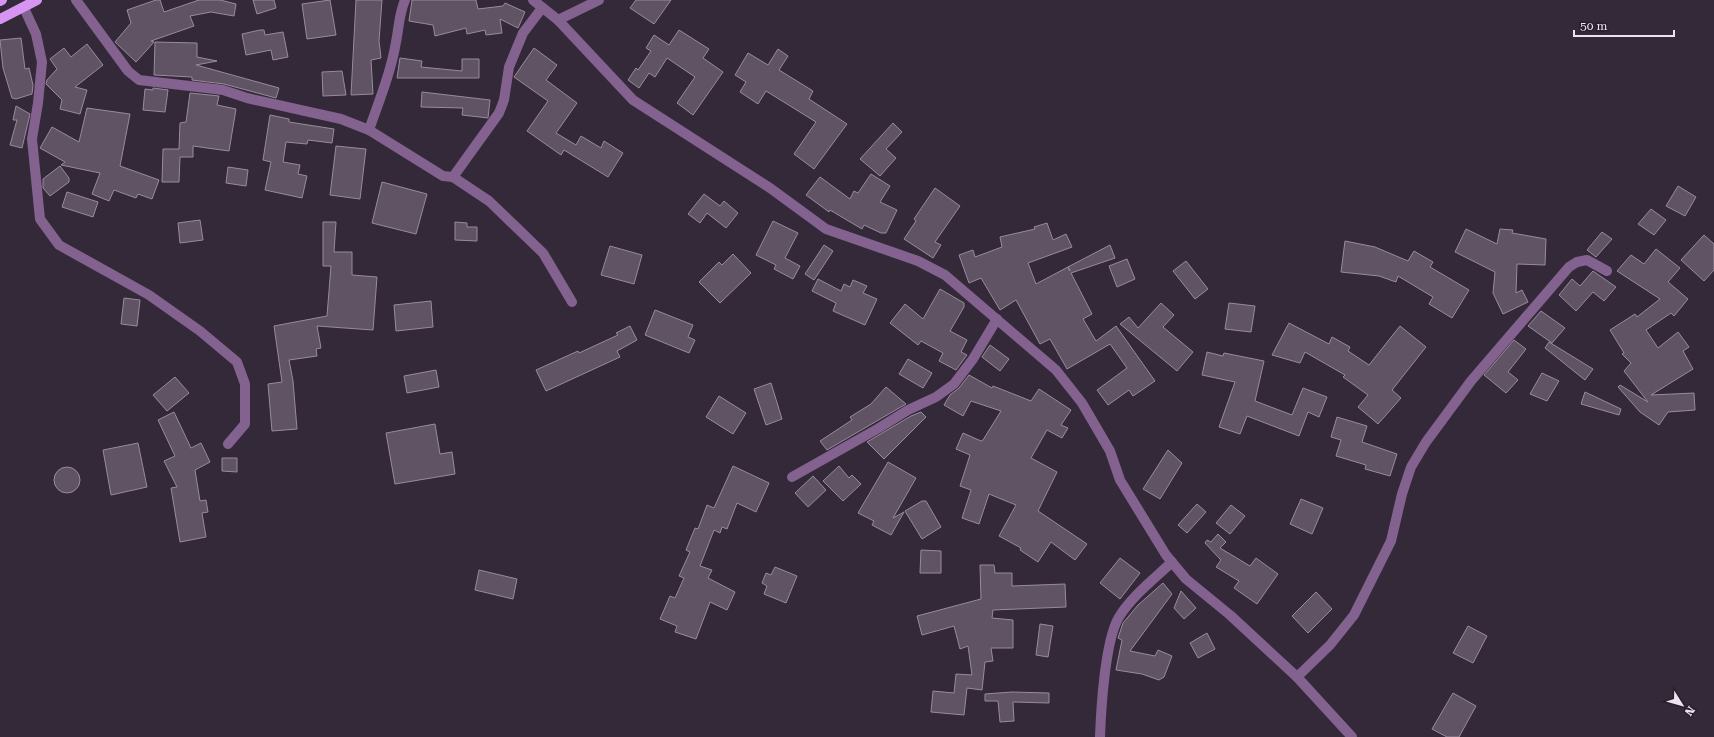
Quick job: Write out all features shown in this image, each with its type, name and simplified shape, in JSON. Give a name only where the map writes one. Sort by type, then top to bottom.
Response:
[{"type":"main road","points":[[0,19],[37,0]]},
{"type":"street","points":[[76,0],[128,71],[139,80],[223,90],[247,98],[341,119],[369,130],[443,176],[453,177],[489,201],[543,253],[572,302]]},
{"type":"street","points":[[369,130],[388,74],[396,42],[399,15],[405,0]]},
{"type":"street","points":[[533,0],[558,20],[633,100],[770,188],[826,229],[918,261],[945,275],[1056,370],[1082,403],[1110,451],[1120,480],[1172,562],[1186,579],[1230,615],[1297,677],[1352,737]]},
{"type":"street","points":[[558,20],[599,0]]},
{"type":"street","points":[[24,8],[36,34],[42,62],[38,103],[32,140],[34,180],[40,219],[59,245],[150,295],[200,331],[237,362],[245,384],[245,424],[228,444]]},
{"type":"street","points":[[453,177],[499,113],[504,100],[509,67],[523,33],[542,8]]},
{"type":"street","points":[[1297,677],[1330,645],[1354,614],[1391,541],[1410,467],[1426,442],[1471,381],[1570,267],[1577,262],[1587,260],[1607,271]]},
{"type":"street","points":[[792,477],[908,410],[936,397],[954,384],[973,359],[997,319]]},
{"type":"street","points":[[1100,737],[1106,667],[1113,633],[1119,618],[1139,594],[1172,562]]},
{"type":"building","points":[[160,0],[164,12],[199,0],[220,0],[236,4],[234,16],[211,12],[190,16],[194,26],[151,41],[154,42],[136,62],[115,42],[131,23],[127,10]]},
{"type":"building","points":[[253,0],[274,0],[276,8],[257,14]]},
{"type":"building","points":[[330,0],[336,35],[307,39],[302,4]]},
{"type":"building","points":[[356,0],[382,0],[379,41],[381,58],[371,60],[373,94],[351,95]]},
{"type":"building","points":[[412,0],[476,0],[478,9],[503,6],[505,3],[525,12],[518,28],[500,19],[502,33],[486,35],[485,30],[467,34],[466,28],[435,36],[433,25],[409,21]]},
{"type":"building","points":[[636,0],[671,0],[654,24],[630,8]]},
{"type":"building","points":[[264,30],[265,35],[283,32],[288,57],[273,60],[271,50],[246,55],[242,34]]},
{"type":"building","points":[[679,30],[709,49],[703,58],[723,72],[693,115],[677,103],[695,77],[667,58],[655,77],[649,73],[639,88],[628,80],[636,68],[638,70],[651,51],[646,48],[654,35],[669,45]]},
{"type":"building","points":[[21,38],[25,69],[29,68],[33,85],[32,94],[16,99],[12,98],[3,68],[0,40]]},
{"type":"building","points":[[155,42],[197,43],[197,57],[217,61],[196,65],[279,88],[276,98],[224,84],[192,80],[192,77],[154,75]]},
{"type":"building","points":[[87,44],[103,65],[75,87],[87,90],[80,114],[60,109],[62,100],[46,84],[47,80],[57,69],[50,59],[64,48],[71,57]]},
{"type":"building","points":[[534,48],[557,65],[546,80],[577,103],[556,133],[576,145],[581,136],[601,148],[604,141],[623,153],[608,177],[564,150],[561,155],[527,131],[548,101],[514,77]]},
{"type":"building","points":[[778,49],[788,56],[779,70],[813,91],[809,99],[847,124],[814,169],[794,154],[816,122],[766,91],[758,104],[740,92],[746,82],[735,75],[748,53],[768,65]]},
{"type":"building","points":[[400,58],[422,61],[421,67],[462,71],[462,59],[479,59],[479,78],[397,78]]},
{"type":"building","points":[[342,71],[346,95],[323,96],[322,72]]},
{"type":"building","points":[[153,88],[168,90],[165,112],[143,110],[145,89],[153,90]]},
{"type":"building","points":[[422,92],[490,100],[488,118],[462,115],[463,108],[421,107]]},
{"type":"building","points":[[190,93],[219,96],[217,105],[236,109],[229,151],[193,146],[193,157],[180,157],[179,182],[162,182],[163,149],[179,149],[180,123],[186,122]]},
{"type":"building","points":[[16,106],[30,114],[22,148],[10,145],[17,120],[13,120]]},
{"type":"building","points":[[87,108],[130,114],[120,166],[159,180],[152,199],[138,194],[136,198],[114,190],[109,201],[92,194],[100,173],[61,165],[65,162],[40,148],[52,127],[79,142]]},
{"type":"building","points":[[270,115],[289,119],[289,122],[334,129],[332,143],[308,140],[307,144],[286,142],[283,162],[300,165],[298,174],[307,176],[302,198],[265,190],[271,162],[263,160]]},
{"type":"building","points":[[893,123],[902,132],[886,149],[896,158],[880,176],[860,159]]},
{"type":"building","points":[[336,146],[366,149],[360,199],[330,195]]},
{"type":"building","points":[[60,166],[69,178],[69,182],[50,196],[43,188],[43,179]]},
{"type":"building","points":[[228,167],[248,170],[246,186],[226,183]]},
{"type":"building","points":[[871,174],[890,186],[880,202],[897,210],[886,233],[881,233],[864,225],[862,229],[830,210],[829,212],[806,195],[820,177],[850,199],[854,191],[858,193]]},
{"type":"building","points":[[382,182],[427,194],[416,234],[372,223]]},
{"type":"building","points":[[1678,186],[1696,197],[1685,216],[1666,206]]},
{"type":"building","points":[[935,188],[960,206],[935,242],[941,245],[933,258],[904,239],[916,221],[914,219]]},
{"type":"building","points":[[67,192],[98,202],[93,217],[62,207]]},
{"type":"building","points":[[704,194],[720,206],[724,201],[738,213],[726,228],[707,213],[700,223],[688,214]]},
{"type":"building","points":[[1651,209],[1666,220],[1654,235],[1638,224]]},
{"type":"building","points":[[200,220],[203,240],[180,243],[178,223]]},
{"type":"building","points":[[773,221],[798,233],[785,258],[800,266],[793,279],[774,269],[776,265],[756,255]]},
{"type":"building","points":[[323,222],[336,222],[334,252],[352,252],[352,275],[377,277],[373,330],[317,326],[321,348],[316,349],[317,356],[289,360],[293,381],[297,429],[272,431],[268,384],[282,382],[274,326],[327,316],[331,266],[323,266]]},
{"type":"building","points":[[455,222],[467,223],[467,227],[477,227],[477,241],[455,240]]},
{"type":"building","points":[[1047,223],[1053,240],[1066,234],[1072,247],[1028,263],[1036,284],[1110,245],[1115,258],[1071,273],[1092,314],[1083,319],[1096,341],[1116,326],[1155,381],[1133,396],[1129,390],[1108,405],[1097,390],[1127,368],[1110,344],[1067,369],[1050,339],[1040,344],[1016,300],[1000,310],[981,278],[969,283],[959,255],[973,250],[975,257],[1002,247],[1000,237],[1035,229],[1034,227]]},
{"type":"building","points":[[1466,229],[1497,244],[1500,229],[1513,230],[1512,233],[1546,239],[1545,265],[1517,264],[1516,293],[1522,290],[1528,302],[1503,314],[1493,293],[1495,272],[1455,252]]},
{"type":"building","points":[[1602,232],[1612,239],[1596,257],[1587,250]]},
{"type":"building","points":[[1704,235],[1714,244],[1714,270],[1704,281],[1681,260]]},
{"type":"building","points":[[1345,241],[1375,247],[1408,261],[1414,251],[1433,262],[1430,267],[1469,290],[1452,318],[1429,304],[1433,297],[1398,276],[1396,282],[1379,276],[1341,272]]},
{"type":"building","points":[[824,245],[833,251],[814,280],[805,274]]},
{"type":"building","points":[[610,246],[642,255],[634,284],[601,275]]},
{"type":"building","points":[[1656,249],[1680,268],[1668,282],[1688,299],[1674,316],[1671,313],[1646,330],[1658,348],[1678,332],[1689,347],[1683,351],[1693,369],[1651,395],[1694,393],[1695,410],[1668,412],[1659,425],[1640,412],[1618,387],[1620,385],[1648,402],[1624,371],[1631,363],[1622,354],[1624,353],[1610,330],[1635,314],[1637,317],[1660,299],[1617,271],[1631,255],[1644,264]]},
{"type":"building","points":[[733,254],[751,273],[720,303],[699,282],[719,262],[722,265]]},
{"type":"building","points":[[1127,259],[1135,279],[1117,287],[1109,266]]},
{"type":"building","points":[[1186,261],[1208,289],[1195,299],[1173,271]]},
{"type":"building","points":[[1593,271],[1616,287],[1604,301],[1593,292],[1576,311],[1559,295],[1572,279],[1580,286]]},
{"type":"building","points":[[818,279],[841,291],[844,284],[850,287],[853,280],[867,286],[863,293],[877,299],[865,325],[833,311],[836,303],[812,291]]},
{"type":"building","points":[[940,289],[964,303],[964,307],[950,331],[967,340],[961,352],[967,355],[956,370],[939,361],[943,353],[921,341],[918,345],[890,323],[905,304],[923,319]]},
{"type":"building","points":[[124,298],[140,300],[137,326],[121,324]]},
{"type":"building","points":[[431,301],[433,327],[396,331],[394,305]]},
{"type":"building","points":[[1161,303],[1174,315],[1163,327],[1193,352],[1177,371],[1120,324],[1129,317],[1138,328]]},
{"type":"building","points":[[1229,303],[1255,306],[1251,332],[1225,329]]},
{"type":"building","points":[[655,310],[693,325],[688,337],[695,340],[689,353],[645,335]]},
{"type":"building","points":[[1541,311],[1565,328],[1552,343],[1528,326]]},
{"type":"building","points":[[1289,323],[1329,344],[1332,337],[1350,347],[1348,351],[1369,365],[1400,326],[1426,347],[1392,390],[1401,398],[1378,424],[1358,407],[1368,395],[1343,377],[1345,375],[1305,352],[1300,363],[1272,355]]},
{"type":"building","points":[[630,326],[637,340],[617,351],[620,357],[546,391],[536,370],[578,351],[579,353],[618,335],[616,333]]},
{"type":"building","points":[[1514,340],[1526,349],[1508,372],[1518,380],[1506,393],[1484,375]]},
{"type":"building","points":[[1549,342],[1593,369],[1585,380],[1545,348]]},
{"type":"building","points":[[990,345],[1009,359],[1000,371],[982,357]]},
{"type":"building","points":[[1207,352],[1223,356],[1224,353],[1264,361],[1255,401],[1292,415],[1303,388],[1327,397],[1319,417],[1308,412],[1299,436],[1247,416],[1240,434],[1219,427],[1235,382],[1202,375]]},
{"type":"building","points":[[908,359],[932,373],[923,388],[899,374]]},
{"type":"building","points":[[436,370],[439,387],[407,393],[404,376]]},
{"type":"building","points":[[1542,373],[1559,381],[1547,401],[1530,394]]},
{"type":"building","points":[[969,375],[992,388],[993,386],[1031,401],[1039,389],[1071,410],[1061,425],[1068,428],[1062,438],[1047,430],[1031,458],[1057,472],[1038,511],[1087,544],[1075,560],[1051,542],[1038,562],[1020,550],[1021,548],[999,536],[1016,505],[989,494],[979,524],[962,518],[971,490],[960,486],[970,455],[956,449],[963,433],[981,441],[983,440],[1001,411],[971,401],[963,416],[944,405],[950,395],[959,388]]},
{"type":"building","points":[[175,377],[189,393],[167,411],[153,395]]},
{"type":"building","points":[[771,383],[782,419],[766,425],[754,389]]},
{"type":"building","points":[[886,387],[906,404],[827,450],[820,441],[852,420],[850,417],[871,404]]},
{"type":"building","points":[[1585,392],[1621,409],[1619,415],[1581,404]]},
{"type":"building","points":[[719,396],[746,413],[733,434],[706,417]]},
{"type":"building","points":[[174,412],[191,448],[201,443],[210,462],[195,470],[200,501],[206,500],[208,512],[202,513],[206,537],[180,542],[171,488],[177,487],[164,461],[175,456],[158,420]]},
{"type":"building","points":[[921,412],[926,417],[884,459],[867,442],[911,416]]},
{"type":"building","points":[[1337,417],[1367,426],[1362,442],[1397,454],[1390,476],[1365,469],[1366,465],[1336,456],[1341,440],[1331,437]]},
{"type":"building","points":[[435,424],[440,454],[452,452],[455,474],[395,484],[386,433]]},
{"type":"building","points":[[138,443],[147,487],[111,495],[103,450]]},
{"type":"building","points":[[1168,450],[1182,463],[1160,499],[1143,489]]},
{"type":"building","points":[[222,458],[237,458],[237,472],[222,471]]},
{"type":"building","points":[[888,462],[916,478],[893,518],[904,512],[891,535],[872,525],[874,521],[858,513]]},
{"type":"building","points":[[733,466],[769,483],[756,512],[737,503],[727,529],[722,527],[720,533],[714,530],[700,566],[712,570],[708,578],[735,592],[727,610],[710,602],[696,639],[675,632],[677,626],[660,619],[670,596],[675,598],[684,578],[679,576],[690,552],[686,550],[695,528],[698,529],[707,505],[714,508]]},
{"type":"building","points":[[839,466],[849,478],[852,475],[861,484],[843,501],[823,481]]},
{"type":"building","points":[[67,467],[76,471],[80,480],[76,489],[67,493],[58,489],[54,480],[58,471]]},
{"type":"building","points":[[813,476],[826,490],[808,507],[795,493]]},
{"type":"building","points":[[1301,499],[1323,508],[1312,534],[1290,524]]},
{"type":"building","points":[[922,501],[926,501],[941,527],[922,539],[905,511]]},
{"type":"building","points":[[1197,504],[1206,512],[1187,533],[1178,525]]},
{"type":"building","points":[[1231,505],[1245,516],[1230,534],[1216,523]]},
{"type":"building","points":[[1218,534],[1226,542],[1220,548],[1250,566],[1256,558],[1278,574],[1257,604],[1234,588],[1239,581],[1216,567],[1221,560],[1205,543],[1207,540],[1211,542]]},
{"type":"building","points":[[921,550],[941,551],[941,573],[920,573]]},
{"type":"building","points":[[1120,558],[1140,573],[1120,599],[1100,583]]},
{"type":"building","points":[[980,565],[994,565],[995,573],[1012,573],[1012,586],[1065,584],[1066,607],[993,610],[992,618],[1013,620],[1013,648],[991,648],[993,661],[985,662],[982,690],[967,688],[964,715],[931,712],[933,691],[954,693],[956,674],[972,675],[968,646],[960,649],[954,626],[922,635],[917,616],[981,599]]},
{"type":"building","points":[[775,567],[797,576],[786,603],[764,594],[767,586],[762,583],[766,573],[771,575]]},
{"type":"building","points":[[479,570],[517,579],[513,599],[475,590]]},
{"type":"building","points":[[1163,583],[1172,594],[1130,651],[1155,656],[1158,650],[1172,656],[1164,677],[1159,680],[1142,674],[1116,670],[1122,640],[1118,638],[1123,623],[1138,605]]},
{"type":"building","points":[[1181,591],[1196,608],[1184,619],[1174,608]]},
{"type":"building","points":[[1316,592],[1332,609],[1308,633],[1292,616]]},
{"type":"building","points":[[1040,624],[1053,626],[1048,657],[1036,655]]},
{"type":"building","points":[[1468,626],[1487,636],[1473,663],[1453,653]]},
{"type":"building","points":[[1207,633],[1215,649],[1198,658],[1190,643]]},
{"type":"building","points":[[1012,692],[1049,693],[1049,703],[1013,702],[1014,721],[1000,722],[998,701],[985,701],[985,694]]},
{"type":"building","points":[[1453,693],[1476,706],[1459,737],[1447,737],[1432,729]]}]
